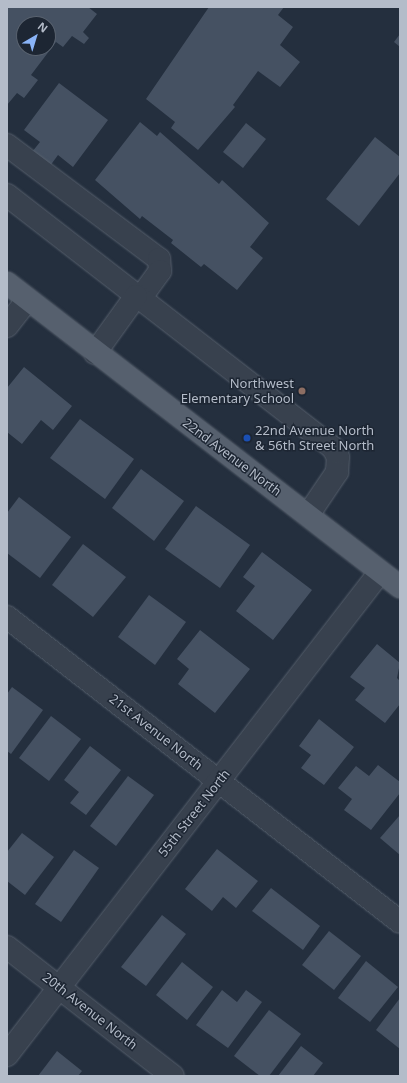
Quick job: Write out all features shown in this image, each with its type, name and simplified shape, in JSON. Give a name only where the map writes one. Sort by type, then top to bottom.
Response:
[{"type":"main road","name":"22nd Avenue North","points":[[7,284],[400,587]]},
{"type":"street","points":[[7,145],[158,259],[160,271],[95,353]]},
{"type":"street","points":[[7,195],[333,448],[338,457],[337,472],[308,515]]},
{"type":"street","points":[[7,326],[28,300]]},
{"type":"street","name":"55th Street North","points":[[7,1055],[380,572]]},
{"type":"street","name":"21st Avenue North","points":[[7,617],[400,922]]},
{"type":"street","name":"20th Avenue North","points":[[7,947],[173,1076]]},
{"type":"building","points":[[7,7],[88,7],[97,14],[83,32],[89,38],[84,44],[72,36],[63,47],[56,42],[56,16],[16,16],[16,56],[45,56],[31,75],[38,80],[24,98],[17,93],[7,105]]},
{"type":"building","points":[[209,7],[284,7],[278,15],[293,27],[280,45],[300,62],[280,87],[258,71],[233,105],[235,107],[198,150],[171,128],[175,122],[146,99]]},
{"type":"building","points":[[400,34],[400,47],[394,42]]},
{"type":"building","points":[[59,83],[108,120],[73,167],[58,155],[50,166],[32,152],[40,142],[24,130]]},
{"type":"building","points":[[140,122],[157,136],[160,132],[219,184],[222,180],[269,223],[250,247],[263,258],[237,290],[204,264],[201,267],[171,243],[173,240],[142,216],[140,219],[95,180]]},
{"type":"building","points":[[246,123],[266,139],[243,168],[223,152]]},
{"type":"building","points":[[375,137],[400,157],[400,173],[359,226],[326,199]]},
{"type":"building","points":[[24,367],[72,406],[53,430],[41,420],[22,444],[7,432],[7,388]]},
{"type":"building","points":[[80,419],[134,459],[105,499],[50,458]]},
{"type":"building","points":[[141,469],[184,501],[154,541],[112,508]]},
{"type":"building","points":[[19,497],[71,537],[40,578],[7,553],[7,513]]},
{"type":"building","points":[[196,506],[250,545],[220,588],[165,549]]},
{"type":"building","points":[[83,544],[126,577],[93,617],[52,585]]},
{"type":"building","points":[[262,552],[312,590],[273,640],[236,611],[255,586],[243,577]]},
{"type":"building","points":[[149,595],[186,622],[155,665],[118,637]]},
{"type":"building","points":[[200,630],[250,669],[215,713],[178,684],[189,669],[177,659]]},
{"type":"building","points":[[377,644],[400,663],[397,678],[400,681],[400,704],[385,723],[355,700],[365,688],[350,677]]},
{"type":"building","points":[[12,687],[43,710],[11,754],[7,751],[7,694]]},
{"type":"building","points":[[51,716],[81,739],[49,781],[19,758]]},
{"type":"building","points":[[319,719],[354,747],[324,785],[301,768],[311,755],[299,746]]},
{"type":"building","points":[[90,746],[121,770],[86,815],[70,803],[79,792],[64,780]]},
{"type":"building","points":[[378,765],[400,782],[400,793],[371,830],[344,810],[352,799],[338,788],[356,766],[369,776]]},
{"type":"building","points":[[128,776],[154,795],[116,846],[90,826]]},
{"type":"building","points":[[400,815],[400,855],[380,838]]},
{"type":"building","points":[[22,833],[54,857],[25,895],[7,881],[7,852]]},
{"type":"building","points":[[217,849],[258,881],[236,908],[223,897],[212,911],[185,889]]},
{"type":"building","points":[[74,850],[99,868],[61,922],[35,904]]},
{"type":"building","points":[[271,888],[320,926],[303,950],[252,911]]},
{"type":"building","points":[[162,915],[186,934],[146,986],[121,967]]},
{"type":"building","points":[[329,931],[361,956],[334,990],[302,965]]},
{"type":"building","points":[[366,961],[398,987],[370,1022],[338,998]]},
{"type":"building","points":[[182,962],[213,987],[187,1020],[156,995]]},
{"type":"building","points":[[222,990],[237,1002],[246,990],[262,1002],[228,1048],[196,1025]]},
{"type":"building","points":[[400,998],[400,1049],[376,1030]]},
{"type":"building","points":[[269,1010],[301,1034],[269,1076],[260,1076],[234,1056]]},
{"type":"building","points":[[301,1046],[323,1063],[313,1076],[278,1076]]},
{"type":"building","points":[[57,1051],[82,1071],[78,1076],[38,1076]]},
{"type":"place","name":"Northwest Elementary School","points":[[302,391]]},
{"type":"place","name":"22nd Avenue North & 56th Street North","points":[[247,438]]}]
